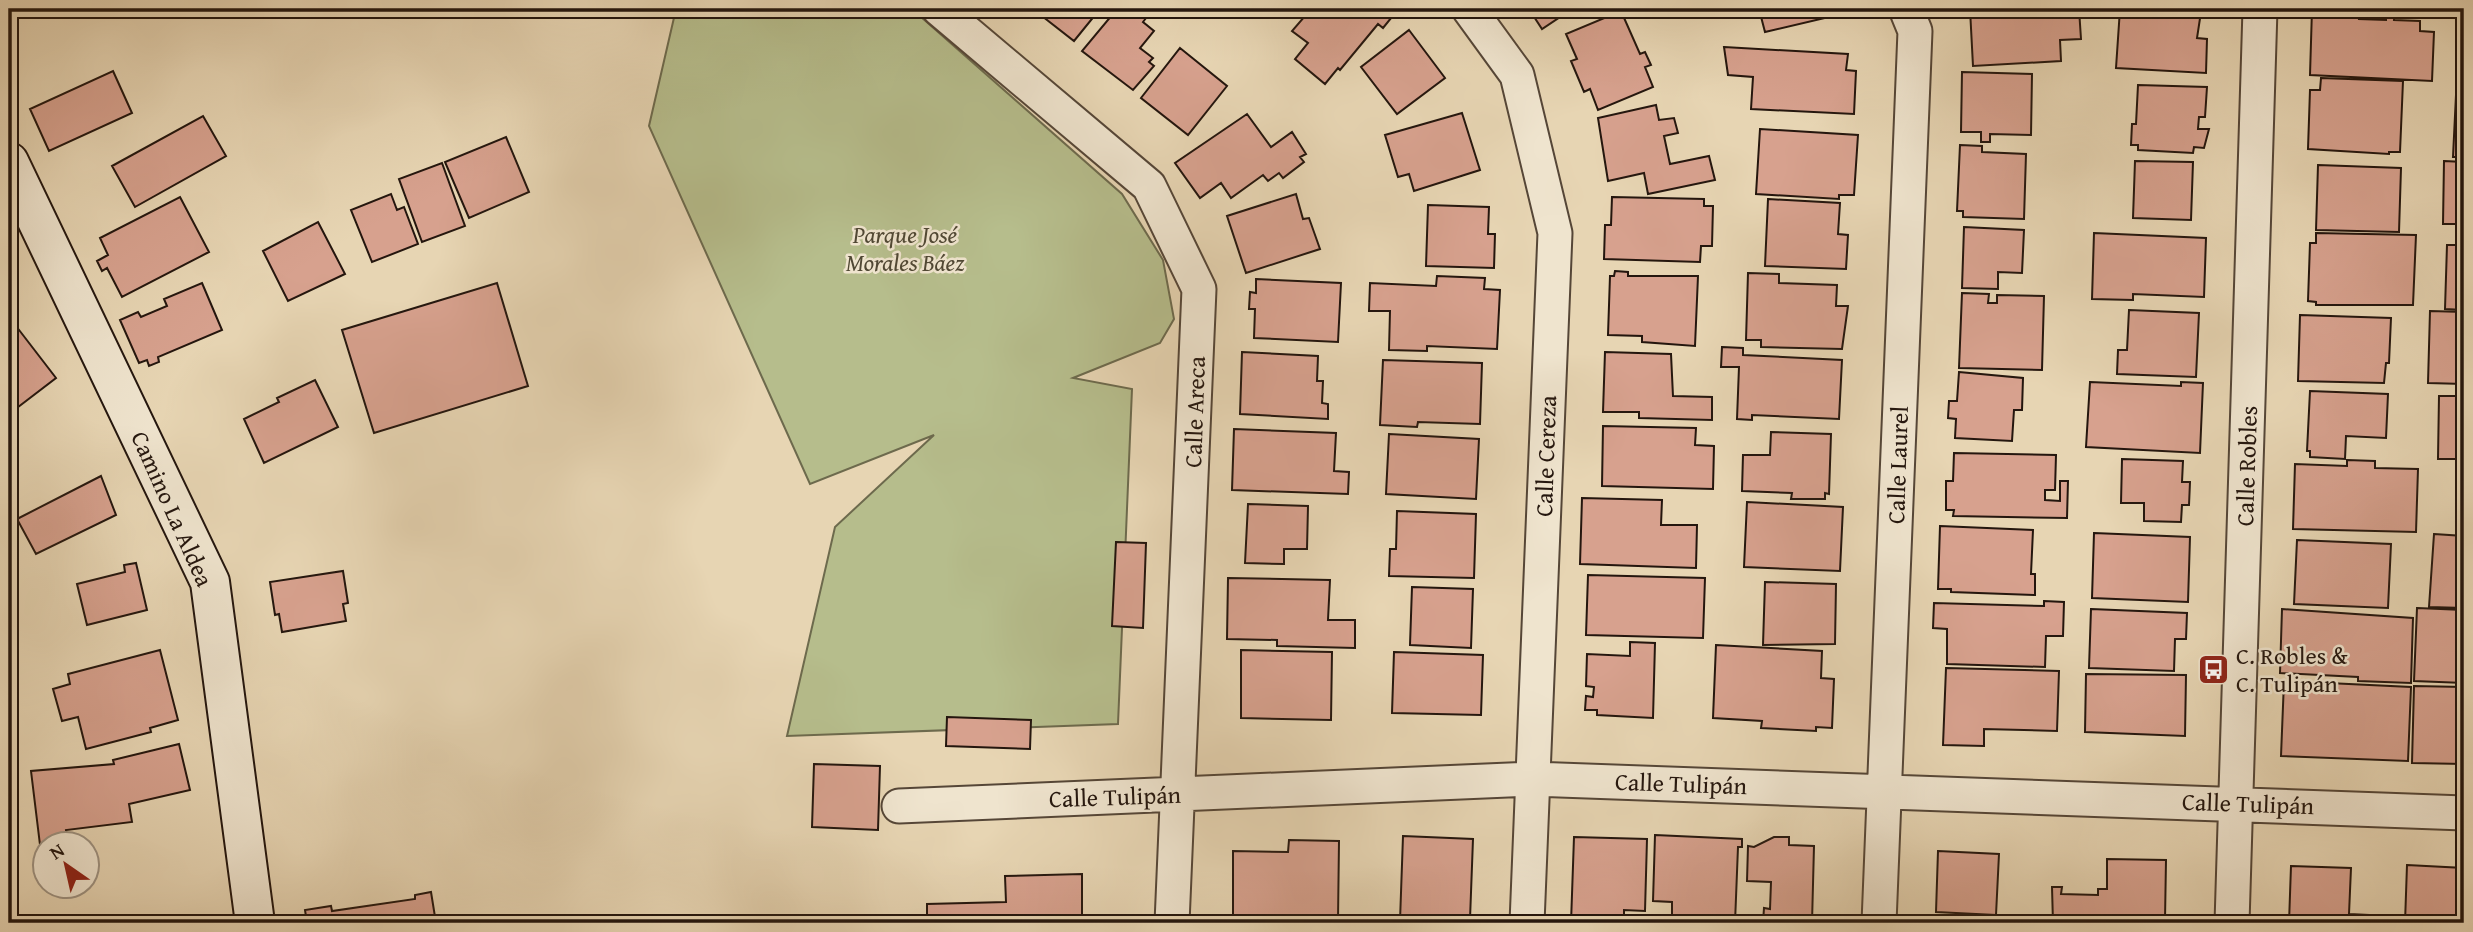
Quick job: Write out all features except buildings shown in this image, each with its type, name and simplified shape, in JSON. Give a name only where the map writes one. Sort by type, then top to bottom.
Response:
[{"type":"street","name":"Calle Areca","points":[[939,9],[1149,187],[1199,289],[1180,794],[1172,923]]},
{"type":"street","name":"Calle Cereza","points":[[1469,9],[1517,75],[1555,233],[1527,923]]},
{"type":"street","name":"Calle Laurel","points":[[1879,923],[1915,31],[1906,9]]},
{"type":"street","name":"Calle Robles","points":[[2232,923],[2238,803],[2260,9]]},
{"type":"street","name":"Camino La Aldea","points":[[9,162],[210,582],[255,923]]},
{"type":"street","name":"Calle Tulipán","points":[[899,806],[1532,779],[2464,813]]},
{"type":"green space","name":"Parque José Morales Báez","points":[[676,9],[912,9],[1122,194],[1163,260],[1174,319],[1160,343],[1073,378],[1132,389],[1118,724],[787,736],[835,527],[934,435],[810,484],[649,126]]},
{"type":"place","name":"C. Robles & C. Tulipán","points":[[2213,670]]}]
